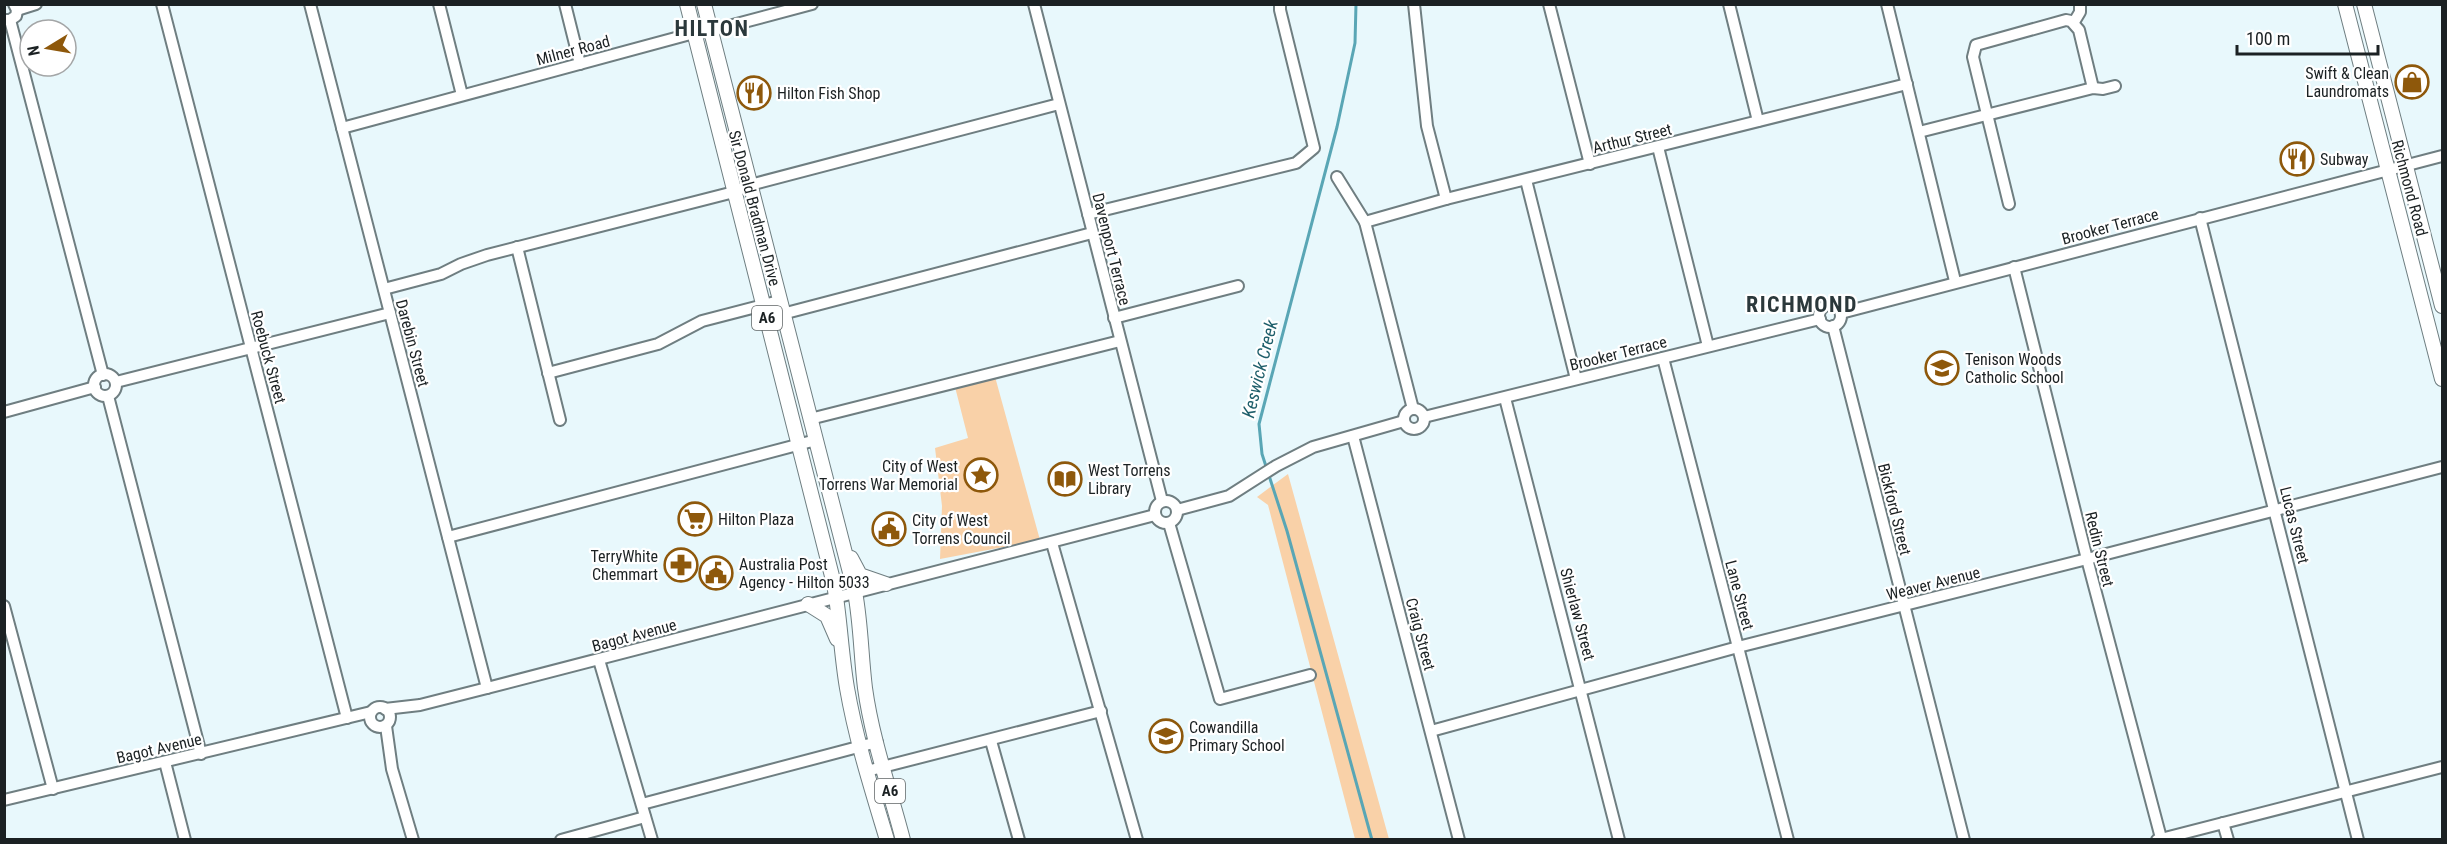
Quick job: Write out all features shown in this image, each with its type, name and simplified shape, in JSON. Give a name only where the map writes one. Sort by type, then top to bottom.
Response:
[{"type":"main road","name":"Sir Donald Bradman Drive","points":[[687,4],[836,596],[840,616],[841,652],[860,746],[887,840]]},
{"type":"main road","name":"Sir Donald Bradman Drive","points":[[704,4],[855,592],[861,628],[865,687],[903,840]]},
{"type":"main road","name":"Richmond Road","points":[[2345,4],[2442,379]]},
{"type":"main road","name":"Richmond Road","points":[[2364,4],[2442,306]]},
{"type":"main road","points":[[841,541],[860,575],[886,584]]},
{"type":"main road","points":[[808,603],[827,616],[841,652]]},
{"type":"street","points":[[36,4],[16,7],[16,16],[7,20],[103,375]]},
{"type":"street","name":"Roebuck Street","points":[[162,4],[251,348],[352,717]]},
{"type":"street","name":"Darebin Street","points":[[310,4],[487,688]]},
{"type":"street","points":[[439,4],[462,95]]},
{"type":"street","points":[[565,4],[580,63]]},
{"type":"street","name":"Milner Road","points":[[342,128],[580,63],[812,4]]},
{"type":"street","name":"Davenport Terrace","points":[[1034,4],[1162,501]]},
{"type":"street","points":[[1088,214],[1296,164],[1314,147],[1280,4]]},
{"type":"street","points":[[1414,4],[1427,126],[1446,199]]},
{"type":"street","points":[[1549,4],[1590,164]]},
{"type":"street","points":[[1729,4],[1758,121]]},
{"type":"street","points":[[1887,4],[1956,281]]},
{"type":"street","points":[[2074,22],[2080,12],[2080,4]]},
{"type":"street","points":[[2009,204],[1973,57],[1976,45],[2066,20],[2074,22],[2079,30],[2093,88]]},
{"type":"street","name":"Arthur Street","points":[[1365,222],[1446,199],[1907,84]]},
{"type":"street","points":[[1919,132],[2093,88],[2103,89],[2115,86]]},
{"type":"street","points":[[384,290],[441,274],[461,264],[517,247],[734,192],[750,185],[1059,104]]},
{"type":"street","points":[[1658,147],[1708,346]]},
{"type":"street","name":"Brooker Terrace","points":[[1841,313],[1956,281],[2442,156]]},
{"type":"street","points":[[1337,177],[1365,222],[1413,409],[1423,414],[1424,417],[1421,426],[1414,429],[1406,425],[1404,421]]},
{"type":"street","points":[[1526,180],[1576,379]]},
{"type":"street","name":"Lucas Street","points":[[2200,218],[2358,840]]},
{"type":"street","points":[[548,373],[658,344],[702,321],[765,311],[1092,233]]},
{"type":"street","points":[[517,247],[560,420]]},
{"type":"street","name":"Redin Street","points":[[2014,267],[2159,839]]},
{"type":"street","points":[[1114,318],[1238,286]]},
{"type":"street","points":[[1828,305],[1833,305],[1841,313],[1838,323],[1833,326],[1823,324],[1820,319],[1822,309],[1828,305]]},
{"type":"street","points":[[116,382],[390,313]]},
{"type":"street","name":"Brooker Terrace","points":[[1424,417],[1820,319]]},
{"type":"street","name":"Bickford Street","points":[[1833,326],[1964,840]]},
{"type":"street","points":[[810,419],[1120,341]]},
{"type":"street","name":"Lane Street","points":[[1663,358],[1788,840]]},
{"type":"street","points":[[108,396],[98,393],[95,381],[103,375],[112,377],[116,382]]},
{"type":"street","points":[[108,396],[113,392],[116,382]]},
{"type":"street","points":[[4,412],[95,387]]},
{"type":"street","points":[[108,396],[201,754]]},
{"type":"street","name":"Shierlaw Street","points":[[1505,398],[1619,840]]},
{"type":"street","points":[[1404,421],[1408,411],[1413,409]]},
{"type":"street","points":[[1177,510],[1229,496],[1276,466],[1313,447],[1404,421]]},
{"type":"street","name":"Craig Street","points":[[1353,436],[1460,840]]},
{"type":"street","points":[[448,537],[816,440]]},
{"type":"street","name":"Weaver Avenue","points":[[1431,731],[1738,647],[2087,560],[2442,466]]},
{"type":"street","points":[[1162,501],[1172,502],[1177,510],[1175,520],[1169,523],[1160,522],[1155,515],[1156,507],[1162,501]]},
{"type":"street","points":[[855,592],[1155,515]]},
{"type":"street","points":[[1169,523],[1220,699],[1310,675]]},
{"type":"street","points":[[1052,543],[1137,840]]},
{"type":"street","name":"Bagot Avenue","points":[[4,800],[352,717],[379,718],[420,705],[855,592]]},
{"type":"street","points":[[4,606],[52,789]]},
{"type":"street","points":[[599,660],[652,840]]},
{"type":"street","points":[[867,771],[1101,711]]},
{"type":"street","points":[[379,718],[413,840]]},
{"type":"street","points":[[642,804],[877,741]]},
{"type":"street","points":[[991,741],[1019,840]]},
{"type":"street","points":[[165,762],[185,840]]},
{"type":"street","points":[[2159,839],[2442,767]]},
{"type":"street","points":[[561,840],[645,817]]},
{"type":"street","points":[[2223,823],[2228,840]]},
{"type":"shaded area","points":[[994,373],[1040,540],[940,559],[942,506],[935,448],[968,438],[954,383]]},
{"type":"shaded area","points":[[1288,474],[1389,839],[1355,839],[1268,505],[1257,497]]},
{"type":"waterway","name":"Keswick Creek","points":[[1356,4],[1355,43],[1337,127],[1259,424],[1262,454],[1287,531],[1372,840]]},
{"type":"place","name":"Swift & Clean Laundromats","points":[[2412,82]]},
{"type":"place","name":"Hilton Fish Shop","points":[[754,93]]},
{"type":"place","name":"Subway","points":[[2297,159]]},
{"type":"place","name":"Tenison Woods Catholic School","points":[[1942,368]]},
{"type":"place","name":"City of West Torrens War Memorial","points":[[981,475]]},
{"type":"place","name":"West Torrens Library","points":[[1065,479]]},
{"type":"place","name":"Hilton Plaza","points":[[695,519]]},
{"type":"place","name":"City of West Torrens Council","points":[[889,529]]},
{"type":"place","name":"TerryWhite Chemmart","points":[[681,565]]},
{"type":"place","name":"Australia Post Agency - Hilton 5033","points":[[716,573]]},
{"type":"place","name":"Cowandilla Primary School","points":[[1166,736]]},
{"type":"district","name":"HILTON","points":[[712,28]]},
{"type":"district","name":"RICHMOND","points":[[1802,304]]}]
